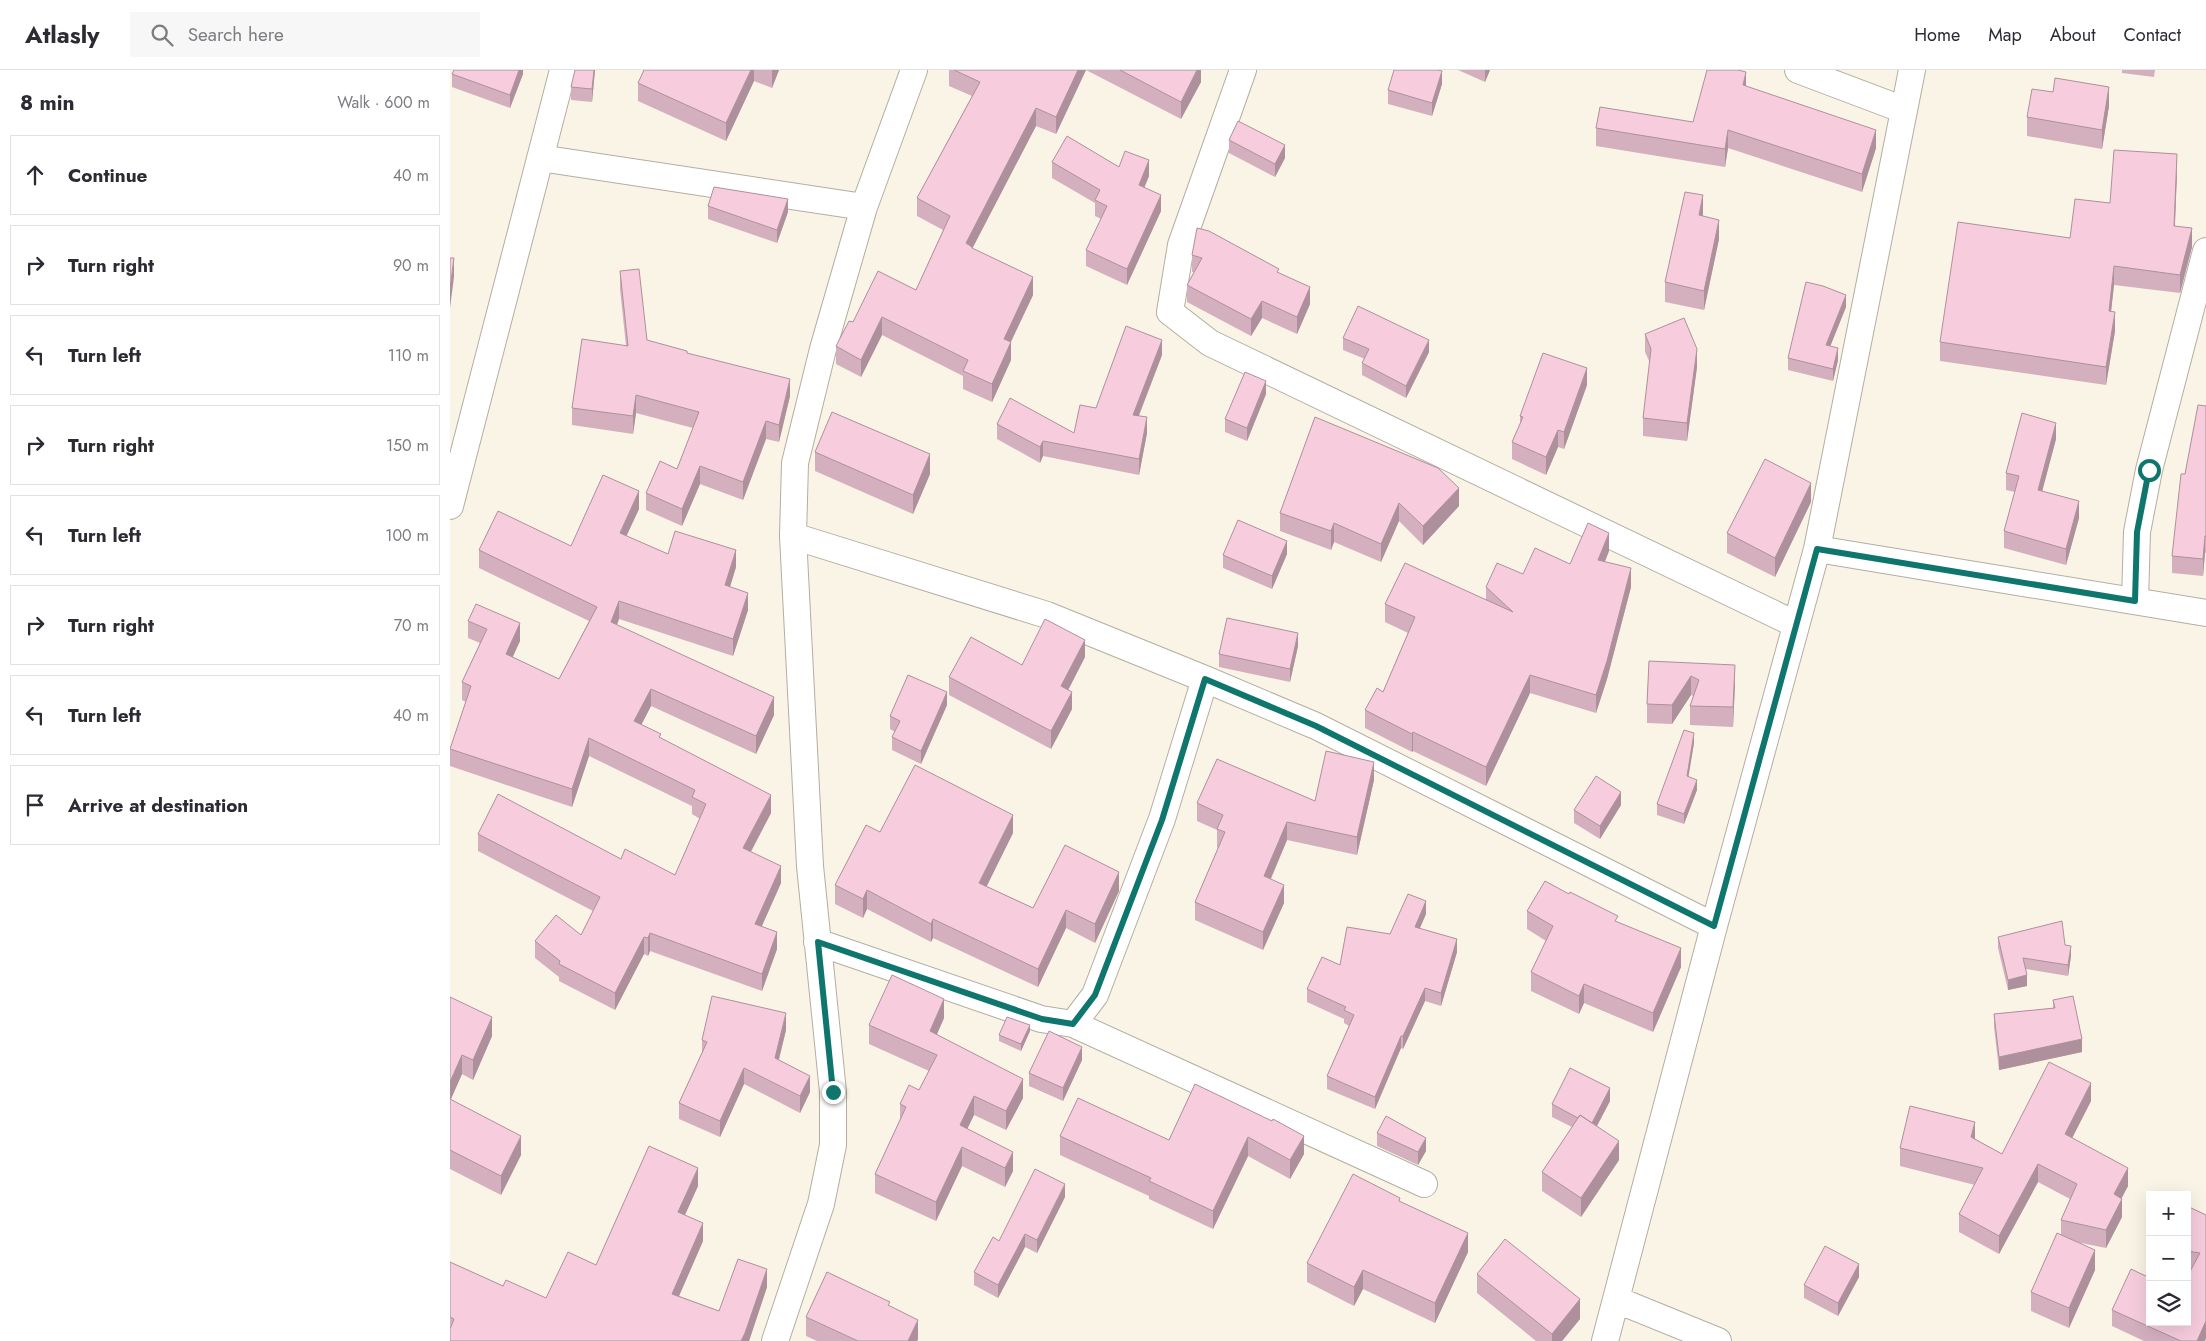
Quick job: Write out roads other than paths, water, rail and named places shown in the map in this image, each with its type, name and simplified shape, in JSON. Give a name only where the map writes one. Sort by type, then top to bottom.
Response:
[{"type":"street","points":[[450,506],[456,462],[563,70]]},
{"type":"street","points":[[775,1341],[822,1204],[833,1145],[833,1092],[810,866],[793,536],[795,463],[823,349],[864,207],[914,70]]},
{"type":"street","points":[[1243,70],[1181,245],[1170,312],[1210,343],[1795,624]]},
{"type":"street","points":[[1798,70],[1904,110]]},
{"type":"street","points":[[1605,1341],[1714,926],[1817,549],[1912,70]]},
{"type":"street","points":[[540,158],[864,207]]},
{"type":"street","points":[[2135,601],[2137,532],[2149,470],[2206,251]]},
{"type":"street","points":[[793,536],[1047,615],[1316,726],[1714,926]]},
{"type":"street","points":[[1817,549],[2206,613]]},
{"type":"street","points":[[1073,1024],[1095,995],[1162,820],[1205,679]]},
{"type":"street","points":[[818,942],[1042,1019],[1073,1024],[1424,1184]]},
{"type":"street","points":[[1617,1300],[1718,1341]]}]
